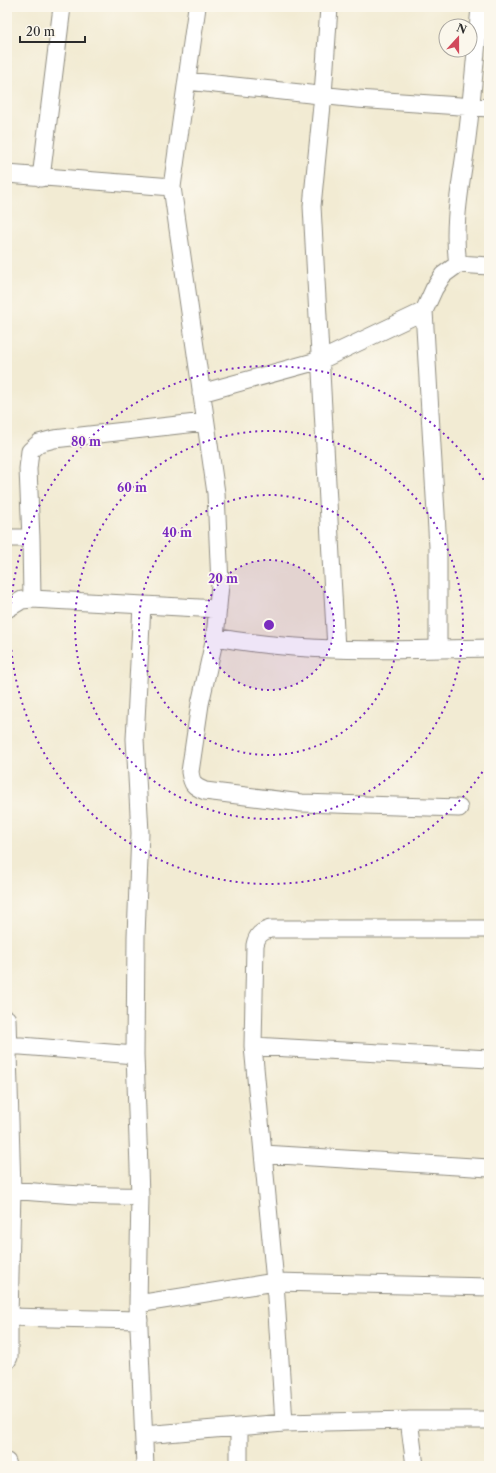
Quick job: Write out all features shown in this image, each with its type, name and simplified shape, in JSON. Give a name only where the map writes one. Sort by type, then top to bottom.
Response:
[{"type":"street","points":[[41,178],[62,7]]},
{"type":"street","points":[[197,7],[172,187],[216,493],[220,585],[215,638],[200,704],[190,772],[192,782],[198,788],[205,791],[302,803],[459,808]]},
{"type":"street","points":[[329,7],[323,95],[312,206],[336,649]]},
{"type":"street","points":[[458,264],[456,248],[459,205],[471,106],[480,7]]},
{"type":"street","points":[[187,80],[357,99],[489,108]]},
{"type":"street","points":[[7,174],[41,178],[172,187]]},
{"type":"street","points":[[438,649],[438,548],[424,311],[434,289],[443,276],[458,264],[489,266]]},
{"type":"street","points":[[201,393],[321,360],[424,311]]},
{"type":"street","points":[[32,599],[32,538],[28,469],[30,451],[39,443],[54,439],[206,422]]},
{"type":"street","points":[[7,538],[32,538]]},
{"type":"street","points":[[7,609],[22,600],[32,599],[218,609]]},
{"type":"street","points":[[142,605],[135,739],[140,834],[136,936],[136,1055],[140,1196],[138,1312],[145,1466]]},
{"type":"street","points":[[215,638],[250,644],[336,649],[489,648]]},
{"type":"street","points":[[284,1423],[275,1282],[253,1046],[255,944],[257,937],[262,932],[270,928],[489,929]]},
{"type":"street","points":[[7,1019],[12,1190],[9,1357],[7,1361]]},
{"type":"street","points":[[8,1045],[136,1055]]},
{"type":"street","points":[[253,1046],[489,1059]]},
{"type":"street","points":[[264,1154],[489,1168]]},
{"type":"street","points":[[12,1190],[109,1197],[140,1196]]},
{"type":"street","points":[[9,1317],[138,1312],[275,1282],[489,1287]]},
{"type":"street","points":[[409,1420],[415,1466]]},
{"type":"street","points":[[144,1435],[284,1423],[489,1420]]},
{"type":"street","points":[[239,1427],[239,1466]]},
{"type":"street","points":[[7,1462],[8,1466]]}]
